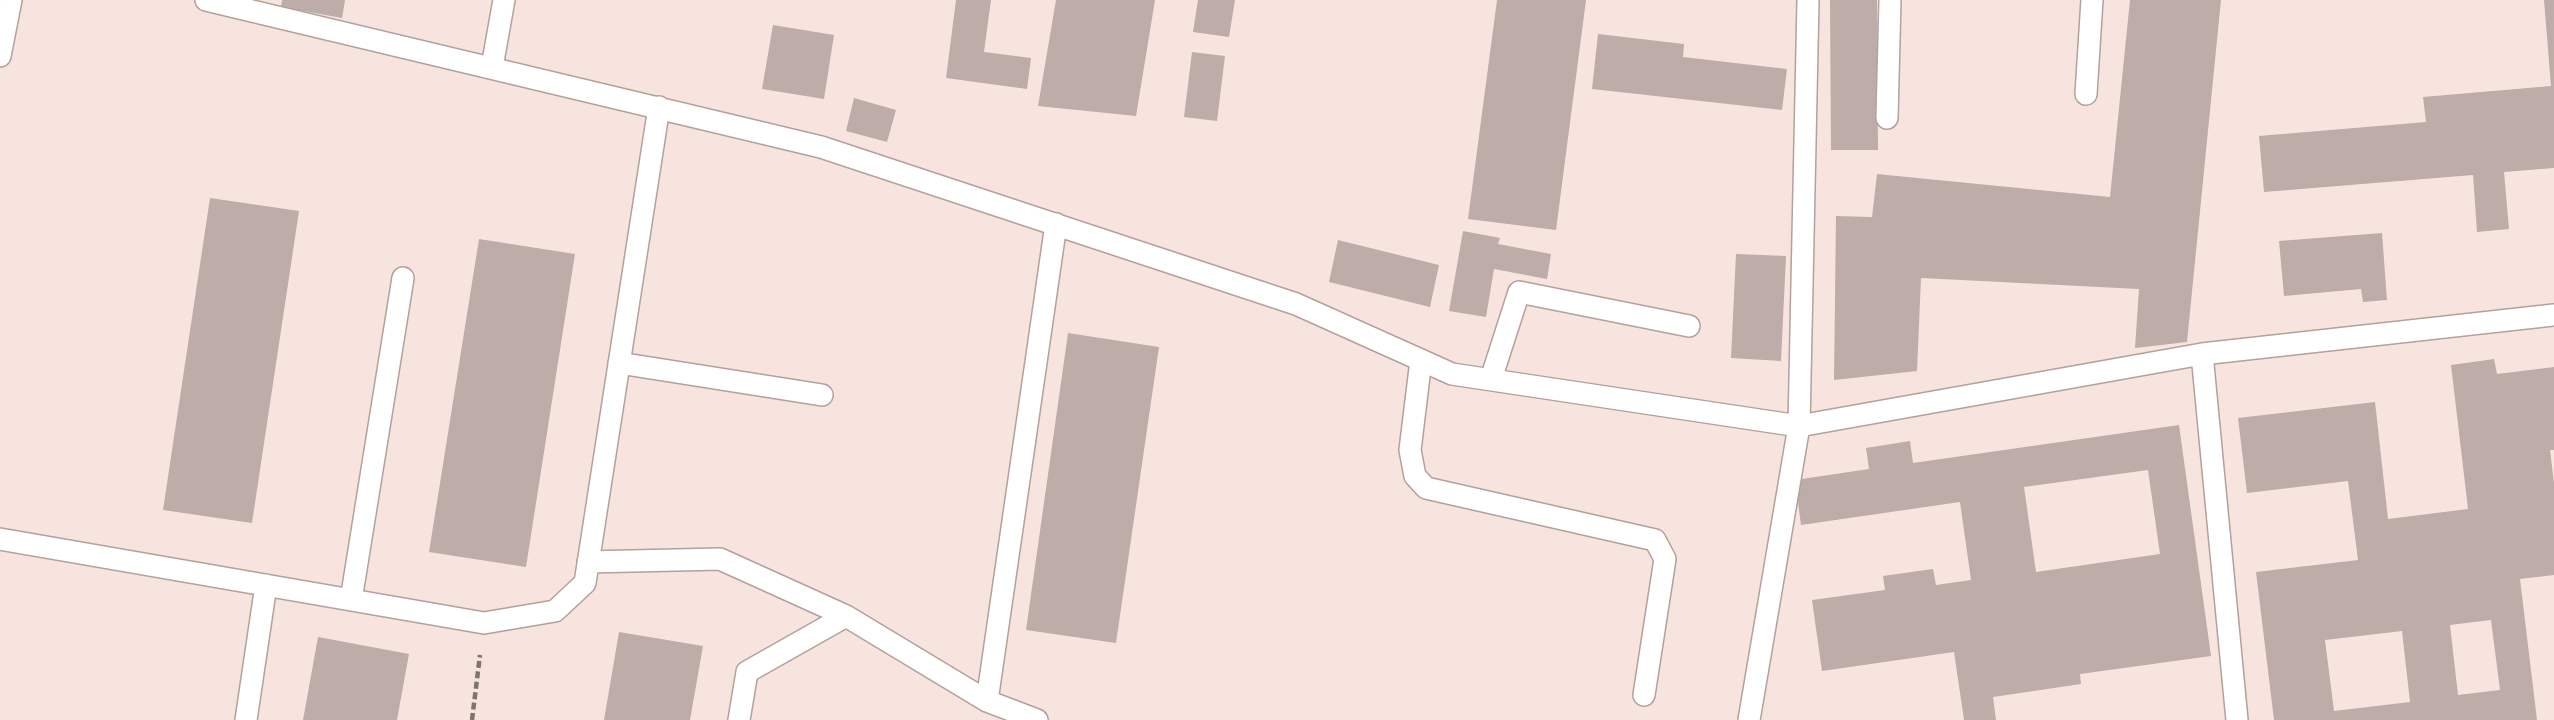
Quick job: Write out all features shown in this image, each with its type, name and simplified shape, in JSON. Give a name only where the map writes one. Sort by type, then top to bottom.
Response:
[{"type":"lane","points":[[0,55],[11,0]]},
{"type":"lane","points":[[206,0],[821,146],[1296,304],[1452,374],[1799,426],[2202,354],[2554,315]]},
{"type":"lane","points":[[492,67],[504,0]]},
{"type":"lane","points":[[1749,720],[1799,426],[1808,0]]},
{"type":"lane","points":[[1887,118],[1890,0]]},
{"type":"lane","points":[[2086,94],[2092,0]]},
{"type":"lane","points":[[0,539],[484,623],[555,611],[585,583],[659,107]]},
{"type":"lane","points":[[987,701],[1056,224]]},
{"type":"lane","points":[[351,600],[403,278]]},
{"type":"lane","points":[[1491,379],[1519,292],[1689,326]]},
{"type":"lane","points":[[2202,354],[2238,720]]},
{"type":"lane","points":[[1421,360],[1410,450],[1415,476],[1426,488],[1655,540],[1665,559],[1644,695]]},
{"type":"lane","points":[[619,363],[822,395]]},
{"type":"lane","points":[[588,562],[720,559],[846,616],[987,701],[1037,720]]},
{"type":"lane","points":[[246,720],[266,585]]},
{"type":"lane","points":[[739,720],[747,672],[846,616]]},
{"type":"path","points":[[472,720],[484,623]]},
{"type":"building","points":[[282,0],[345,0],[342,18],[281,7]]},
{"type":"building","points":[[956,0],[991,0],[984,52],[1031,58],[1027,89],[946,78]]},
{"type":"building","points":[[1056,0],[1155,0],[1136,116],[1038,106]]},
{"type":"building","points":[[1198,0],[1235,0],[1229,37],[1193,32]]},
{"type":"building","points":[[1497,0],[1586,0],[1556,230],[1468,219]]},
{"type":"building","points":[[1830,0],[1877,0],[1878,150],[1831,150]]},
{"type":"building","points":[[2130,0],[2221,0],[2187,342],[2135,348],[2139,289],[1921,278],[1917,371],[1834,380],[1836,216],[1872,217],[1877,174],[2110,197]]},
{"type":"building","points":[[2544,0],[2554,0],[2554,168],[2504,172],[2509,229],[2477,232],[2473,175],[2264,192],[2259,136],[2426,122],[2423,97],[2551,86]]},
{"type":"building","points":[[773,25],[834,35],[824,99],[762,89]]},
{"type":"building","points":[[1598,34],[1684,44],[1683,57],[1787,69],[1782,110],[1592,89]]},
{"type":"building","points":[[1192,52],[1225,56],[1217,121],[1184,117]]},
{"type":"building","points":[[854,98],[896,110],[887,142],[846,131]]},
{"type":"building","points":[[210,198],[299,211],[252,523],[163,510]]},
{"type":"building","points":[[1463,231],[1500,238],[1498,244],[1551,254],[1547,279],[1494,269],[1486,317],[1449,311]]},
{"type":"building","points":[[2382,233],[2387,300],[2363,302],[2361,289],[2284,296],[2279,241]]},
{"type":"building","points":[[479,239],[575,254],[526,567],[429,552]]},
{"type":"building","points":[[1338,240],[1439,265],[1430,307],[1329,282]]},
{"type":"building","points":[[1736,254],[1786,256],[1781,361],[1731,358]]},
{"type":"building","points":[[1068,333],[1159,347],[1116,643],[1026,630]]},
{"type":"building","points":[[2494,359],[2497,374],[2554,367],[2554,450],[2550,450],[2554,483],[2554,575],[2520,579],[2537,720],[2274,720],[2256,572],[2358,560],[2348,481],[2247,493],[2238,418],[2375,402],[2388,519],[2468,509],[2451,365]],"holes":[[[2491,620],[2500,690],[2458,695],[2450,625]],[[2402,631],[2410,702],[2334,711],[2325,640]]]},
{"type":"building","points":[[2179,425],[2211,656],[2080,674],[2081,684],[1993,697],[1996,720],[1964,720],[1954,652],[1822,671],[1812,600],[1885,590],[1883,576],[1933,569],[1936,585],[1971,580],[1960,502],[1801,525],[1795,480],[1869,469],[1866,448],[1910,441],[1913,463]],"holes":[[[2148,470],[2160,554],[2036,572],[2024,487]]]},
{"type":"building","points":[[619,632],[703,646],[690,720],[604,720]]},
{"type":"building","points":[[318,637],[409,654],[397,720],[303,720]]}]
